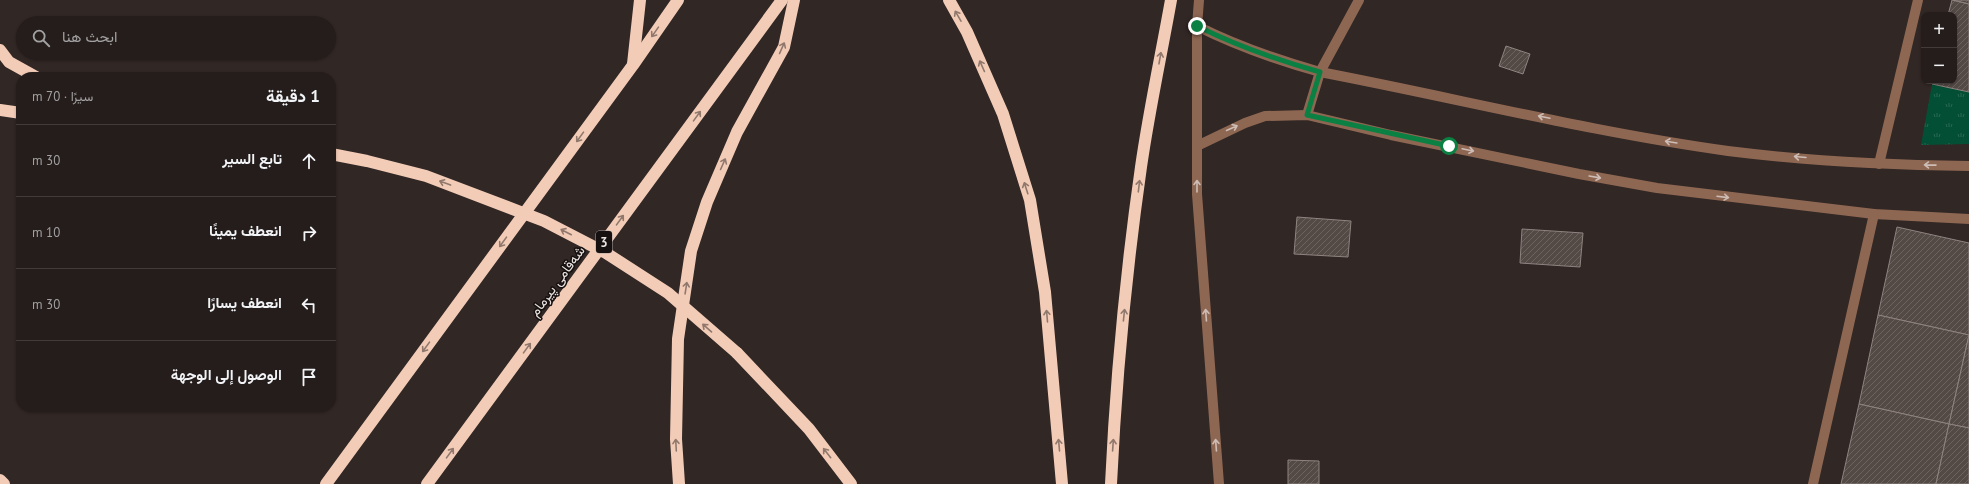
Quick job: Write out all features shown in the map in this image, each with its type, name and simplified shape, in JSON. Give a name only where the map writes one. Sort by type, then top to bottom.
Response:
[{"type":"highway","points":[[632,65],[640,0]]},
{"type":"highway","points":[[326,484],[678,0]]},
{"type":"highway","name":"شەقامی پیرمام","points":[[427,484],[782,0]]},
{"type":"highway","points":[[679,484],[676,439],[677,346],[691,251],[707,202],[737,132],[784,47],[794,0]]},
{"type":"highway","points":[[949,0],[967,32],[1003,114],[1030,200],[1044,292],[1062,484]]},
{"type":"highway","points":[[1111,484],[1118,370],[1128,269],[1141,166],[1171,0]]},
{"type":"highway","points":[[0,50],[9,62],[27,72]]},
{"type":"highway","points":[[0,110],[16,112]]},
{"type":"highway","points":[[336,155],[426,176],[544,221],[606,253],[668,293],[737,353],[809,429],[851,484]]},
{"type":"highway","points":[[0,480],[4,484]]},
{"type":"street","points":[[1199,0],[1197,26],[1197,194],[1219,484]]},
{"type":"street","points":[[1307,115],[1320,72],[1359,0]]},
{"type":"street","points":[[1879,164],[1918,0]]},
{"type":"street","points":[[1197,26],[1251,51],[1320,72],[1632,136],[1730,151],[1879,164],[1969,166]]},
{"type":"street","points":[[1197,146],[1245,123],[1265,116],[1307,115],[1391,135],[1579,174],[1657,188],[1874,214],[1969,219]]},
{"type":"street","points":[[1813,484],[1874,214]]},
{"type":"green space","points":[[1932,84],[1969,92],[1969,144],[1921,145]]},
{"type":"building","points":[[1952,0],[1969,4],[1969,92],[1932,84],[1957,84],[1957,12],[1949,12]]},
{"type":"building","points":[[1953,0],[1969,0],[1969,4]]},
{"type":"building","points":[[1506,46],[1530,54],[1523,74],[1499,66]]},
{"type":"building","points":[[1297,217],[1351,221],[1348,257],[1294,254]]},
{"type":"building","points":[[1897,227],[1969,243],[1969,335],[1878,315]]},
{"type":"building","points":[[1522,229],[1583,233],[1580,267],[1520,263]]},
{"type":"building","points":[[1878,315],[1969,335],[1949,424],[1859,404]]},
{"type":"building","points":[[1969,335],[1969,428],[1949,424]]},
{"type":"building","points":[[1859,404],[1949,424],[1936,484],[1841,484]]},
{"type":"building","points":[[1949,424],[1969,428],[1969,484],[1936,484]]},
{"type":"building","points":[[1288,460],[1319,461],[1319,484],[1288,484]]},
{"type":"route","points":[[1197,26],[1251,51],[1320,72],[1307,115],[1391,135],[1449,146]]}]
